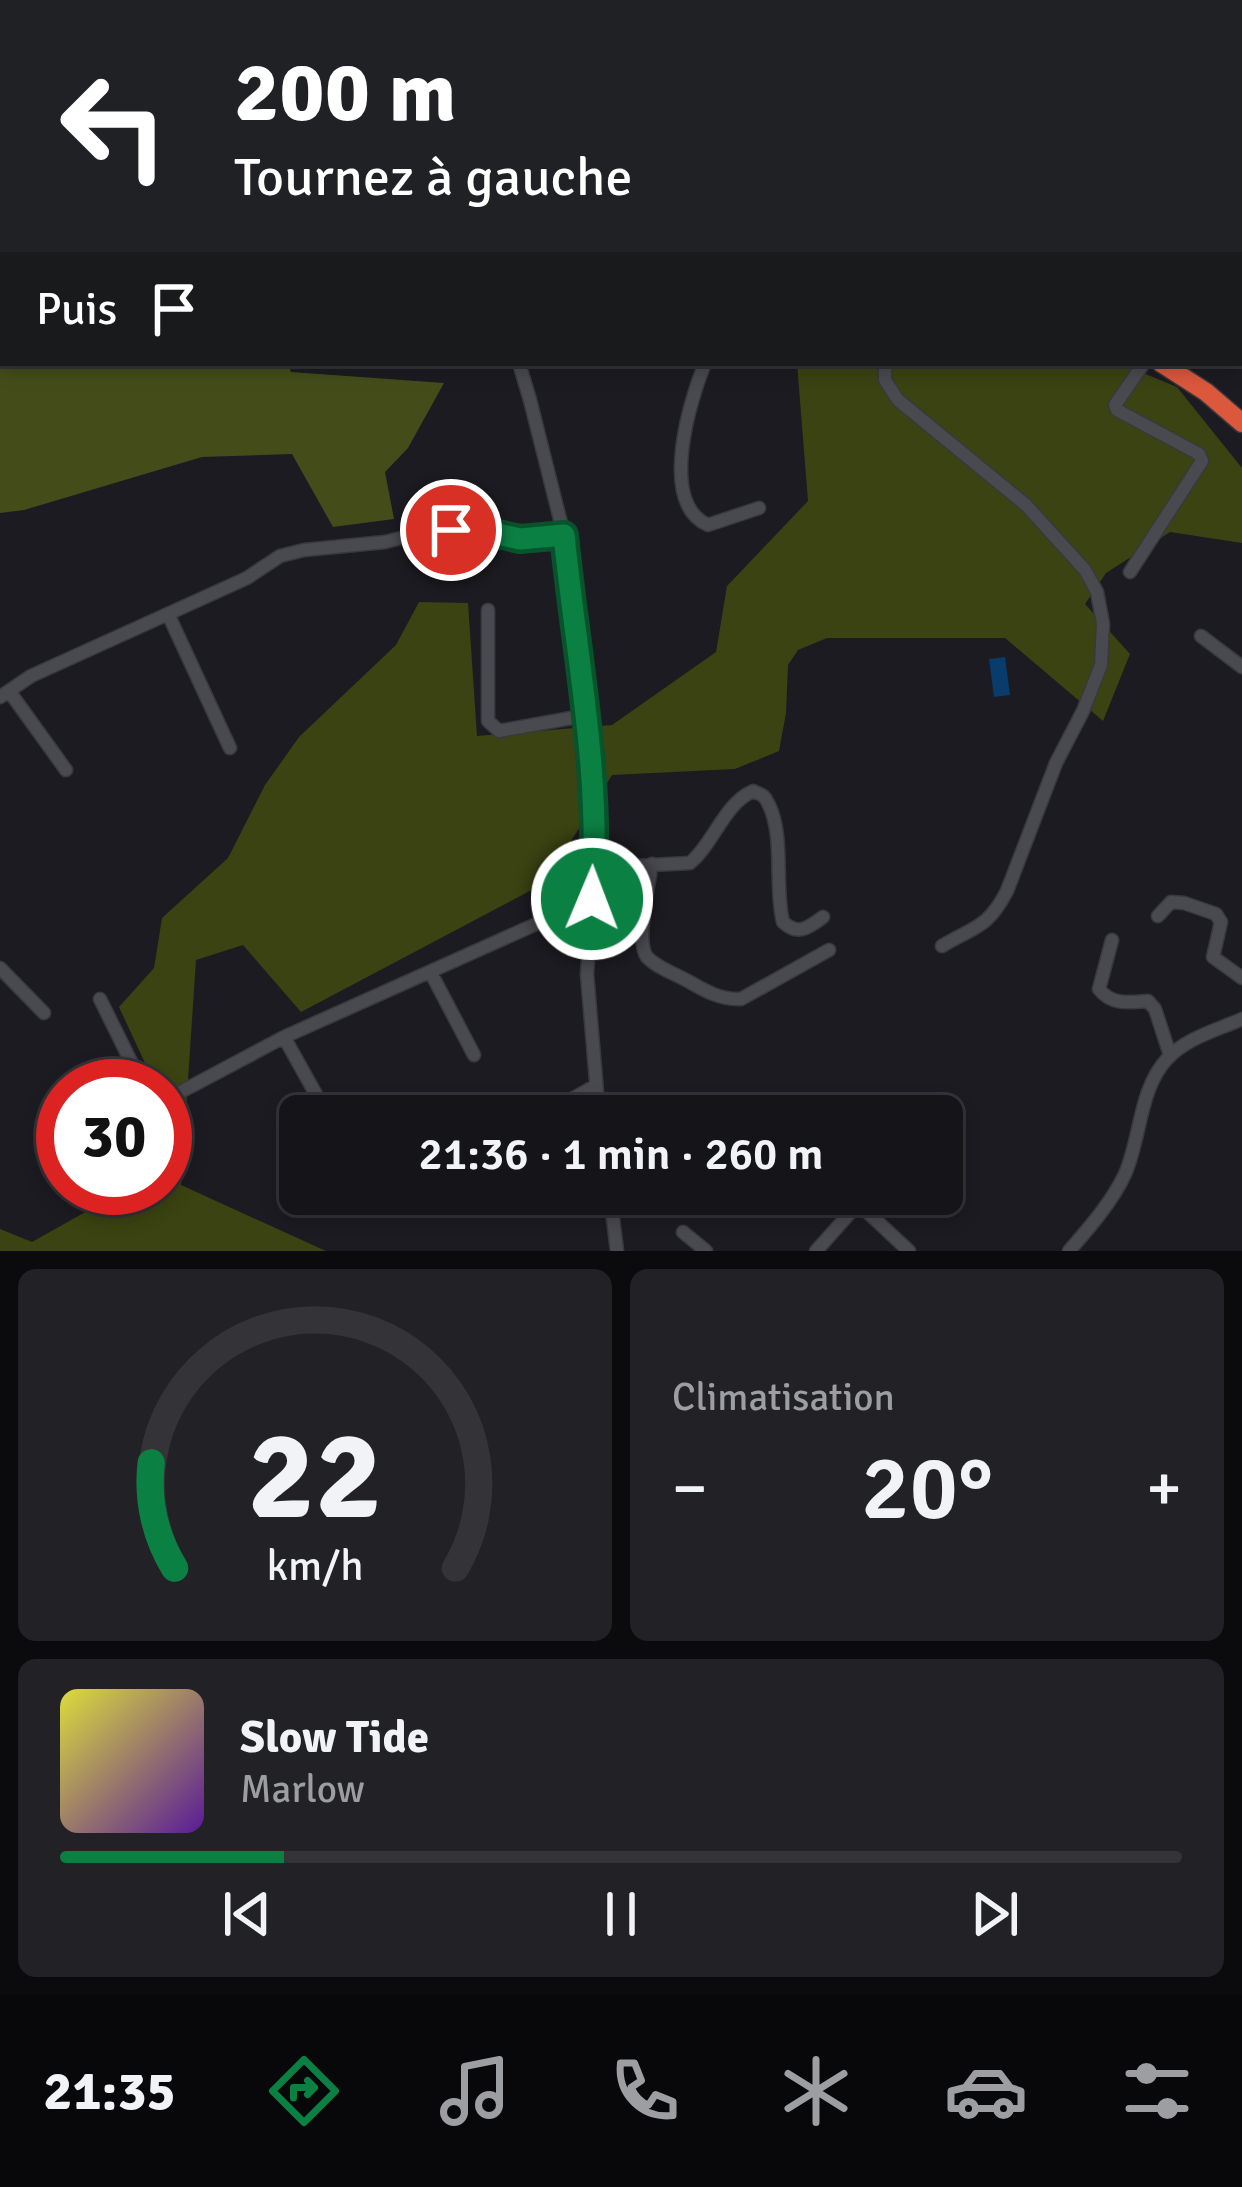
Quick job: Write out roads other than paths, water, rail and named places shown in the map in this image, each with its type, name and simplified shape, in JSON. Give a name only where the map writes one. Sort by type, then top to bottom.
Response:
[{"type":"highway","points":[[1166,366],[1242,423]]},
{"type":"street","points":[[520,366],[564,535],[588,715],[595,868],[586,974],[597,1095]]},
{"type":"street","points":[[704,366],[683,434],[684,497],[698,520],[707,525],[758,508]]},
{"type":"street","points":[[885,366],[886,380],[898,400],[1026,505],[1064,545],[1097,592],[1103,624],[1101,665],[1007,891],[985,923],[941,946]]},
{"type":"street","points":[[1130,572],[1202,461],[1199,454],[1117,410],[1114,405],[1142,366]]},
{"type":"street","points":[[65,770],[4,694],[32,676],[247,578],[280,556],[451,530],[520,539],[564,535]]},
{"type":"street","points":[[488,610],[488,721],[492,727],[499,731],[588,715]]},
{"type":"street","points":[[168,614],[230,748]]},
{"type":"street","points":[[1201,636],[1242,667]]},
{"type":"street","points":[[595,868],[690,863],[735,802],[753,791],[769,804],[775,829],[783,922],[802,931],[823,917]]},
{"type":"street","points":[[652,864],[644,952],[706,991],[741,999],[829,950]]},
{"type":"street","points":[[192,1086],[284,1037],[592,899]]},
{"type":"street","points":[[1158,916],[1171,902],[1216,914],[1221,922],[1213,957],[1242,978]]},
{"type":"street","points":[[1112,940],[1099,989],[1121,1003],[1148,1001],[1155,1009],[1169,1055]]},
{"type":"street","points":[[0,968],[44,1013]]},
{"type":"street","points":[[431,973],[474,1055]]},
{"type":"street","points":[[100,999],[130,1059]]},
{"type":"street","points":[[1069,1251],[1126,1172],[1154,1074],[1185,1043],[1242,1019]]},
{"type":"street","points":[[284,1037],[316,1095]]},
{"type":"street","points":[[580,1095],[596,1086]]},
{"type":"street","points":[[613,1215],[617,1251]]},
{"type":"street","points":[[816,1251],[842,1215]]},
{"type":"street","points":[[871,1215],[910,1251]]},
{"type":"street","points":[[683,1232],[706,1251]]},
{"type":"water","points":[[1005,657],[1010,695],[994,697],[989,659]]}]
